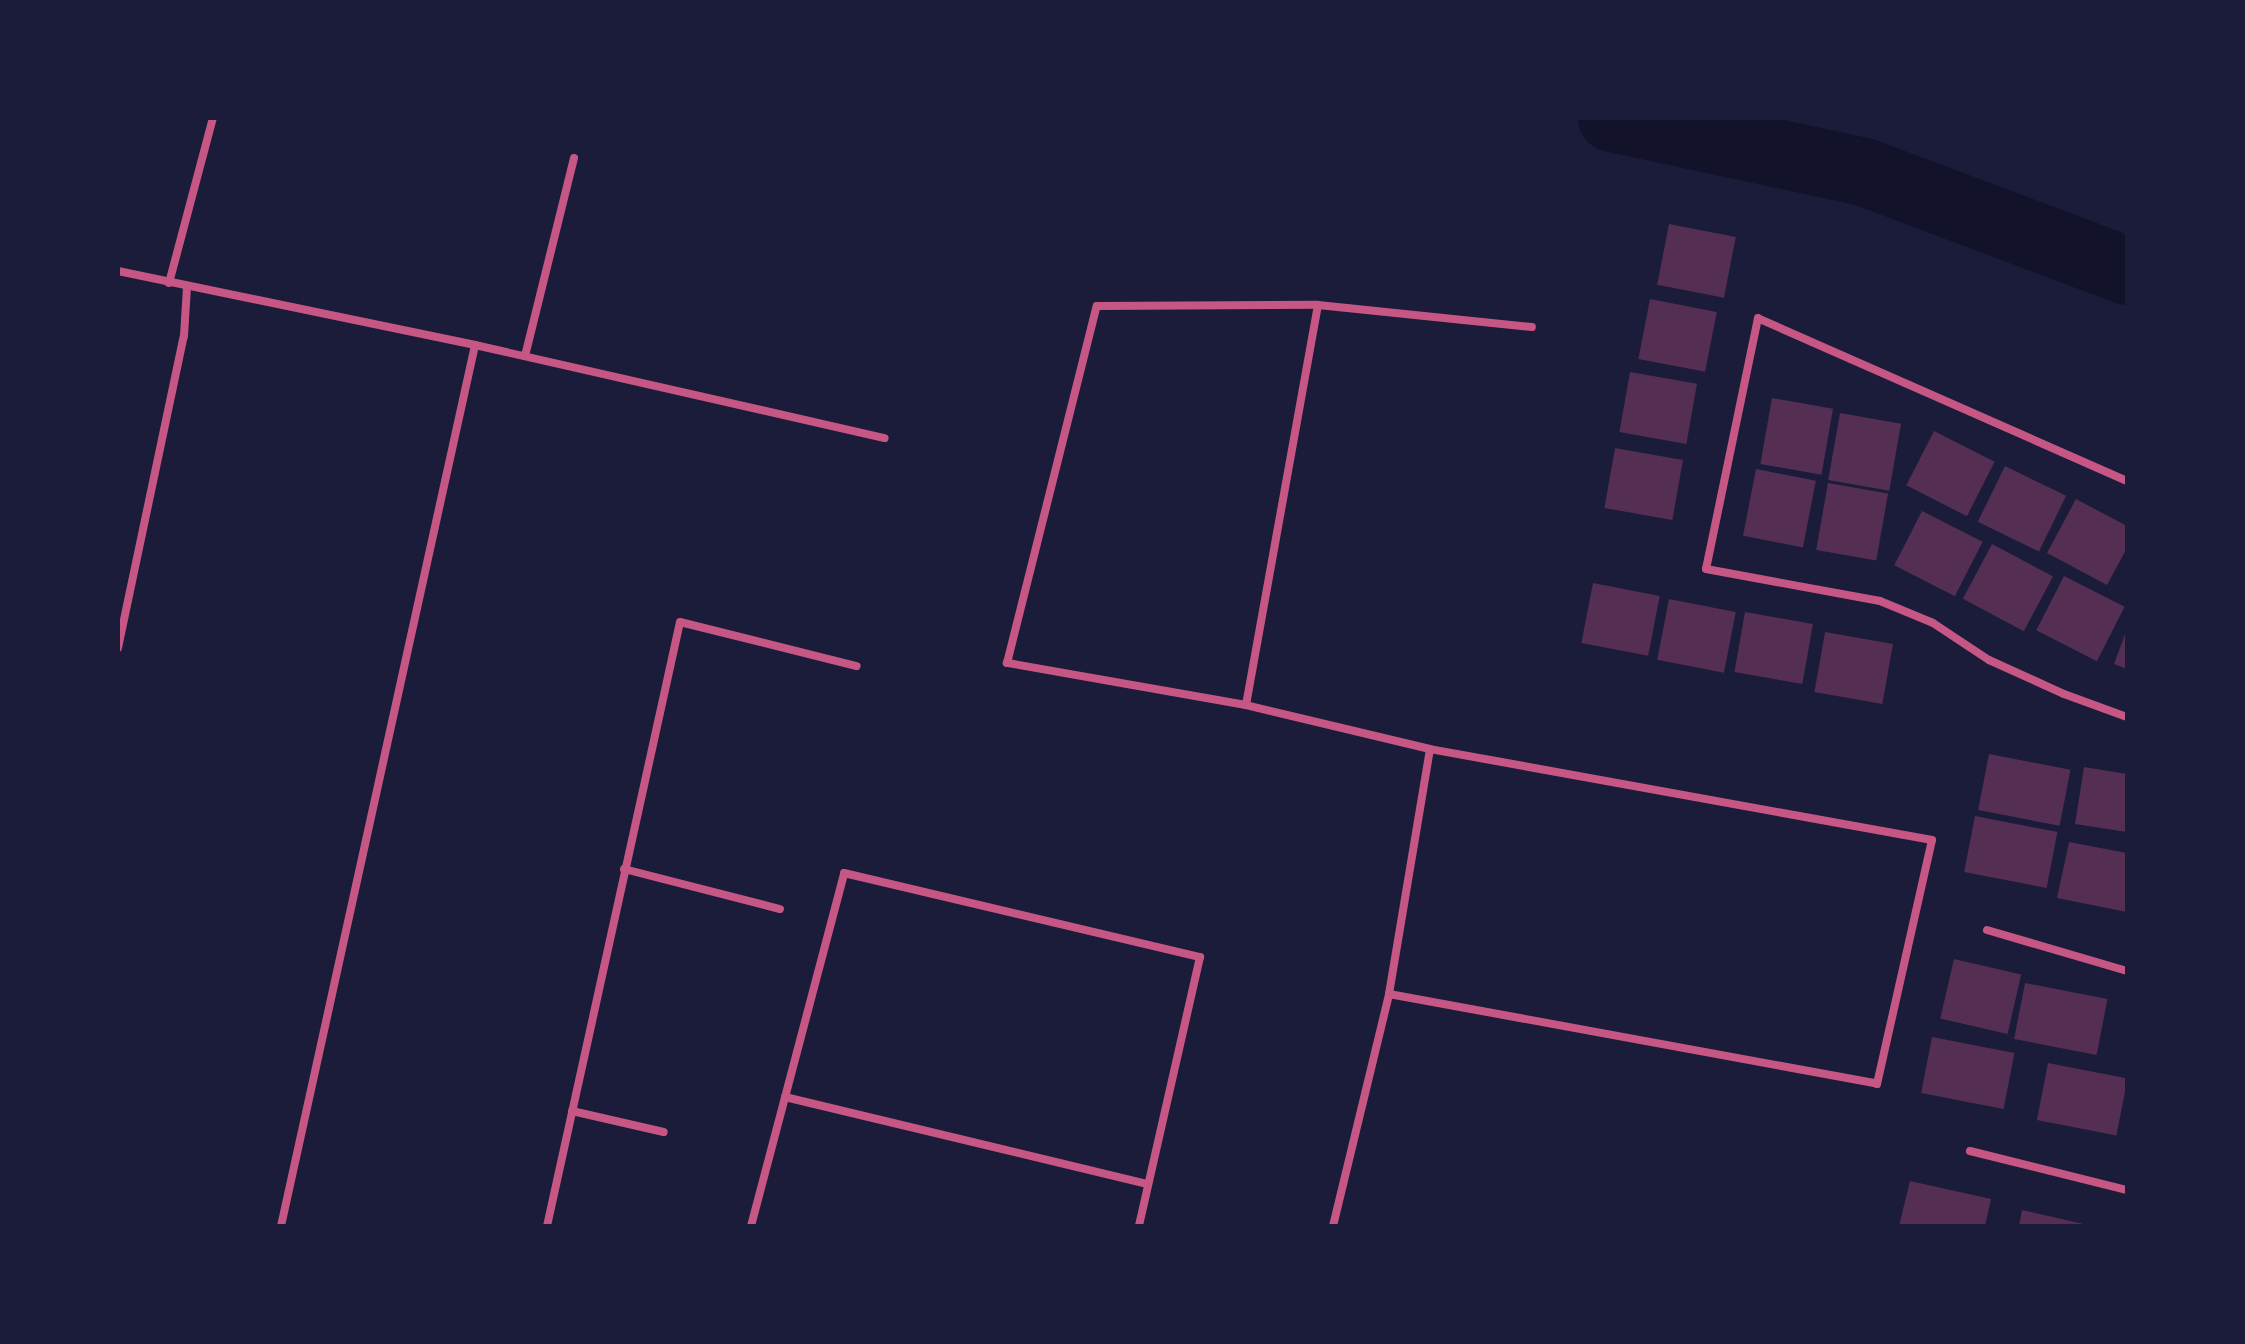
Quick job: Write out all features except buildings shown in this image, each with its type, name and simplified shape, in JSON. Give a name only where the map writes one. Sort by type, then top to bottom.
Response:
[{"type":"street","points":[[169,283],[213,118]]},
{"type":"street","points":[[525,356],[574,158]]},
{"type":"street","points":[[118,271],[475,345],[885,438]]},
{"type":"street","points":[[118,648],[184,336],[187,287]]},
{"type":"street","points":[[1246,705],[1318,305]]},
{"type":"street","points":[[1389,994],[1877,1084],[1932,840],[1430,749],[1246,705],[1007,663],[1097,306],[1318,305],[1532,327]]},
{"type":"street","points":[[2127,481],[1758,318],[1706,569],[1880,601],[1933,623],[1989,660],[2064,694],[2127,717]]},
{"type":"street","points":[[281,1226],[475,345]]},
{"type":"street","points":[[547,1226],[680,622],[857,666]]},
{"type":"street","points":[[1333,1226],[1389,994],[1430,749]]},
{"type":"street","points":[[624,869],[780,909]]},
{"type":"street","points":[[751,1226],[844,873],[1200,957],[1139,1226]]},
{"type":"street","points":[[1987,930],[2127,971]]},
{"type":"street","points":[[785,1097],[1148,1184]]},
{"type":"street","points":[[572,1111],[664,1132]]},
{"type":"street","points":[[1970,1151],[2127,1190]]},
{"type":"waterway","points":[[1612,118],[1864,172],[2127,271]]}]
